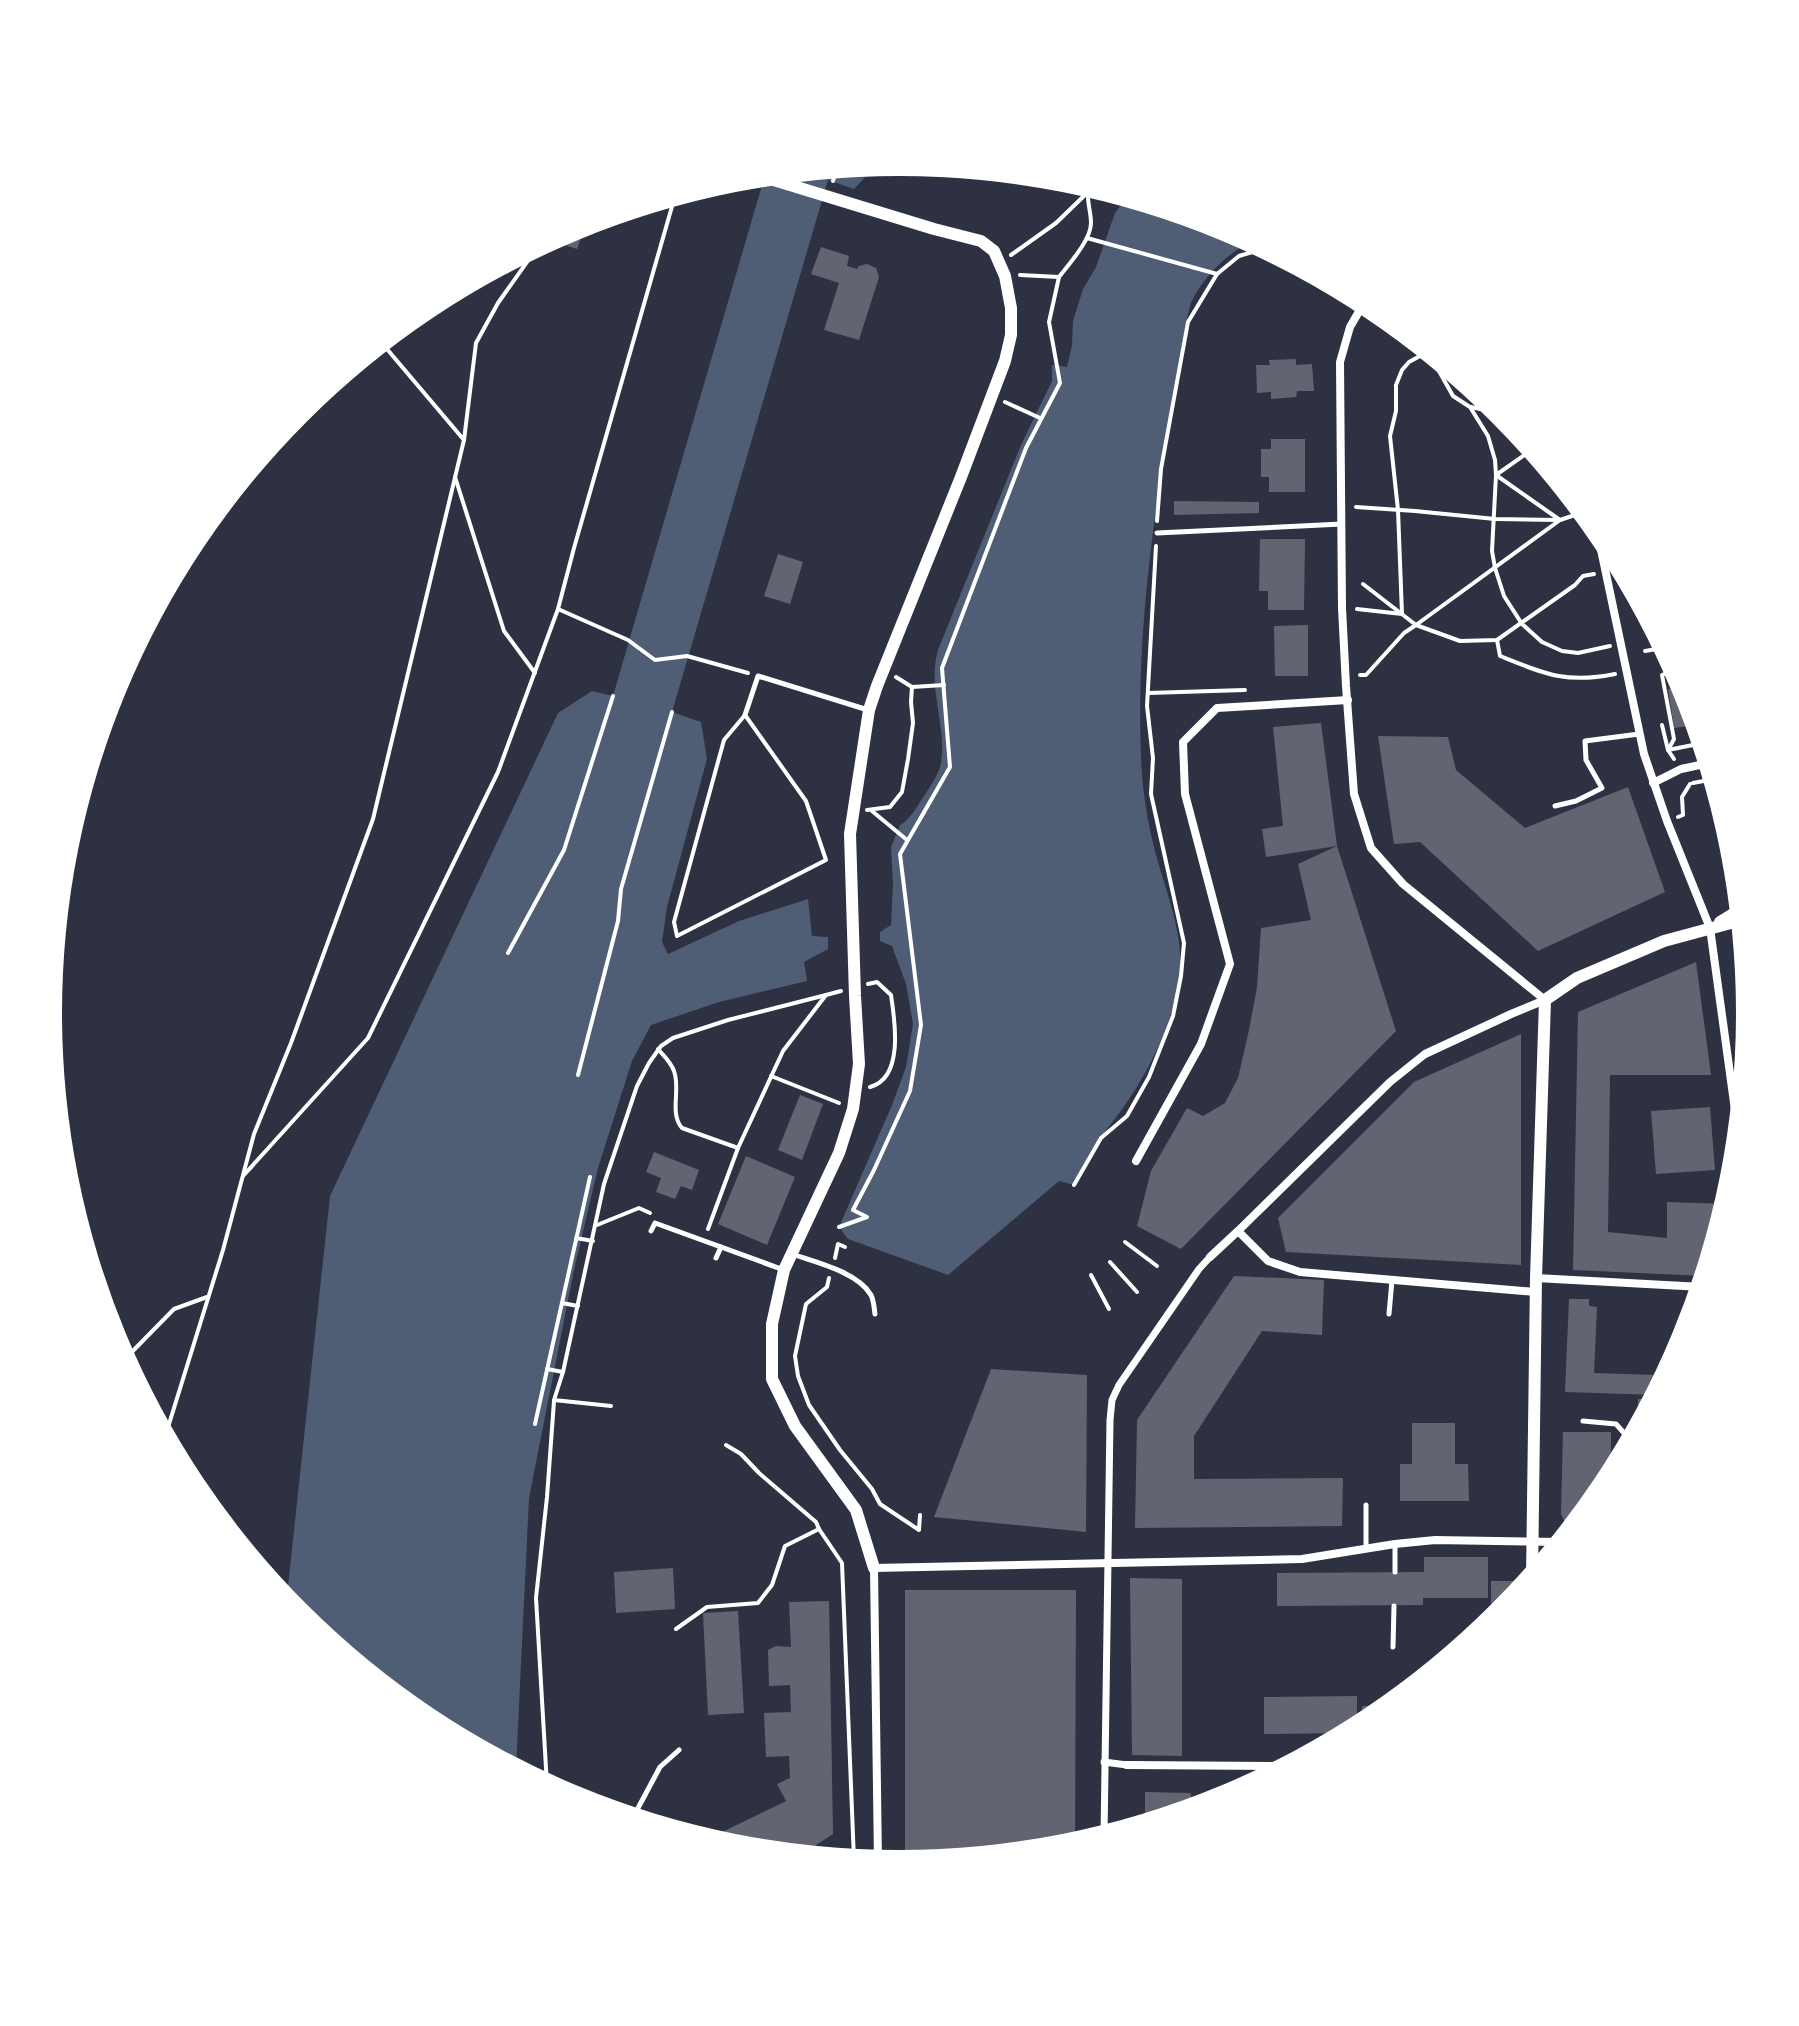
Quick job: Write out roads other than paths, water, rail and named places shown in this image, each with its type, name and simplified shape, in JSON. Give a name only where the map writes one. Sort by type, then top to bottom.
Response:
[{"type":"street","points":[[786,184],[981,241],[994,251],[1000,262],[1011,308],[1011,335],[1005,361],[869,710],[850,834],[859,1064],[853,1109],[839,1153],[784,1270],[772,1324],[772,1379],[795,1426],[856,1510],[874,1568],[878,1850]]},
{"type":"street","points":[[1358,313],[1350,327],[1340,362],[1342,608],[1354,794],[1371,848],[1403,884],[1545,1000]]},
{"type":"street","points":[[1601,556],[1639,734],[1653,783],[1710,928],[1733,1093]]},
{"type":"street","points":[[1136,1161],[1201,1044],[1230,964],[1185,794],[1183,742],[1217,708],[1348,700]]},
{"type":"street","points":[[1653,783],[1681,769],[1699,765]]},
{"type":"street","points":[[1710,928],[1731,915]]},
{"type":"street","points":[[1104,1825],[1112,1400],[1119,1385],[1199,1269],[1390,1082],[1425,1054],[1545,1000],[1577,978],[1664,941],[1732,923]]},
{"type":"street","points":[[1532,1562],[1545,1000]]},
{"type":"street","points":[[1238,1231],[1268,1261],[1300,1272],[1392,1280],[1691,1287]]},
{"type":"street","points":[[874,1568],[1302,1559],[1435,1540],[1549,1542]]},
{"type":"street","points":[[1104,1762],[1127,1765],[1266,1766]]},
{"type":"lane","points":[[1157,533],[1342,524]]},
{"type":"lane","points":[[745,715],[758,676],[869,710]]},
{"type":"lane","points":[[1555,806],[1576,801],[1602,788],[1586,760],[1585,741],[1639,734]]},
{"type":"lane","points":[[651,1231],[655,1223],[784,1270]]},
{"type":"lane","points":[[716,1258],[721,1247]]},
{"type":"lane","points":[[791,1254],[854,1278],[872,1297],[875,1314]]},
{"type":"lane","points":[[1389,1314],[1392,1280]]},
{"type":"lane","points":[[1583,1421],[1616,1424],[1624,1433]]},
{"type":"lane","points":[[1366,1505],[1366,1548]]},
{"type":"lane","points":[[1395,1544],[1395,1572]]},
{"type":"lane","points":[[1393,1647],[1394,1606]]},
{"type":"lane","points":[[638,1808],[660,1767],[679,1750]]},
{"type":"water","points":[[845,177],[865,177],[854,189],[828,180],[672,712],[701,722],[707,759],[667,907],[662,942],[668,954],[739,921],[808,899],[812,936],[828,937],[828,949],[804,962],[807,981],[719,1002],[651,1025],[632,1061],[598,1168],[574,1270],[529,1498],[517,1757],[434,1709],[390,1677],[347,1643],[288,1585],[330,1196],[558,713],[592,691],[613,696],[761,188]]},
{"type":"water","points":[[1121,205],[1169,220],[1240,248],[1217,267],[1190,305],[1160,484],[1146,592],[1140,701],[1142,780],[1152,839],[1180,948],[1179,981],[1171,1015],[1150,1064],[1133,1094],[1097,1143],[1074,1185],[1059,1181],[948,1275],[848,1239],[839,1227],[906,1067],[913,1024],[906,984],[892,946],[880,941],[880,932],[891,925],[891,847],[900,825],[916,808],[941,763],[942,735],[935,678],[938,650],[1021,445],[1052,381],[1052,365],[1067,367],[1073,321]]}]
